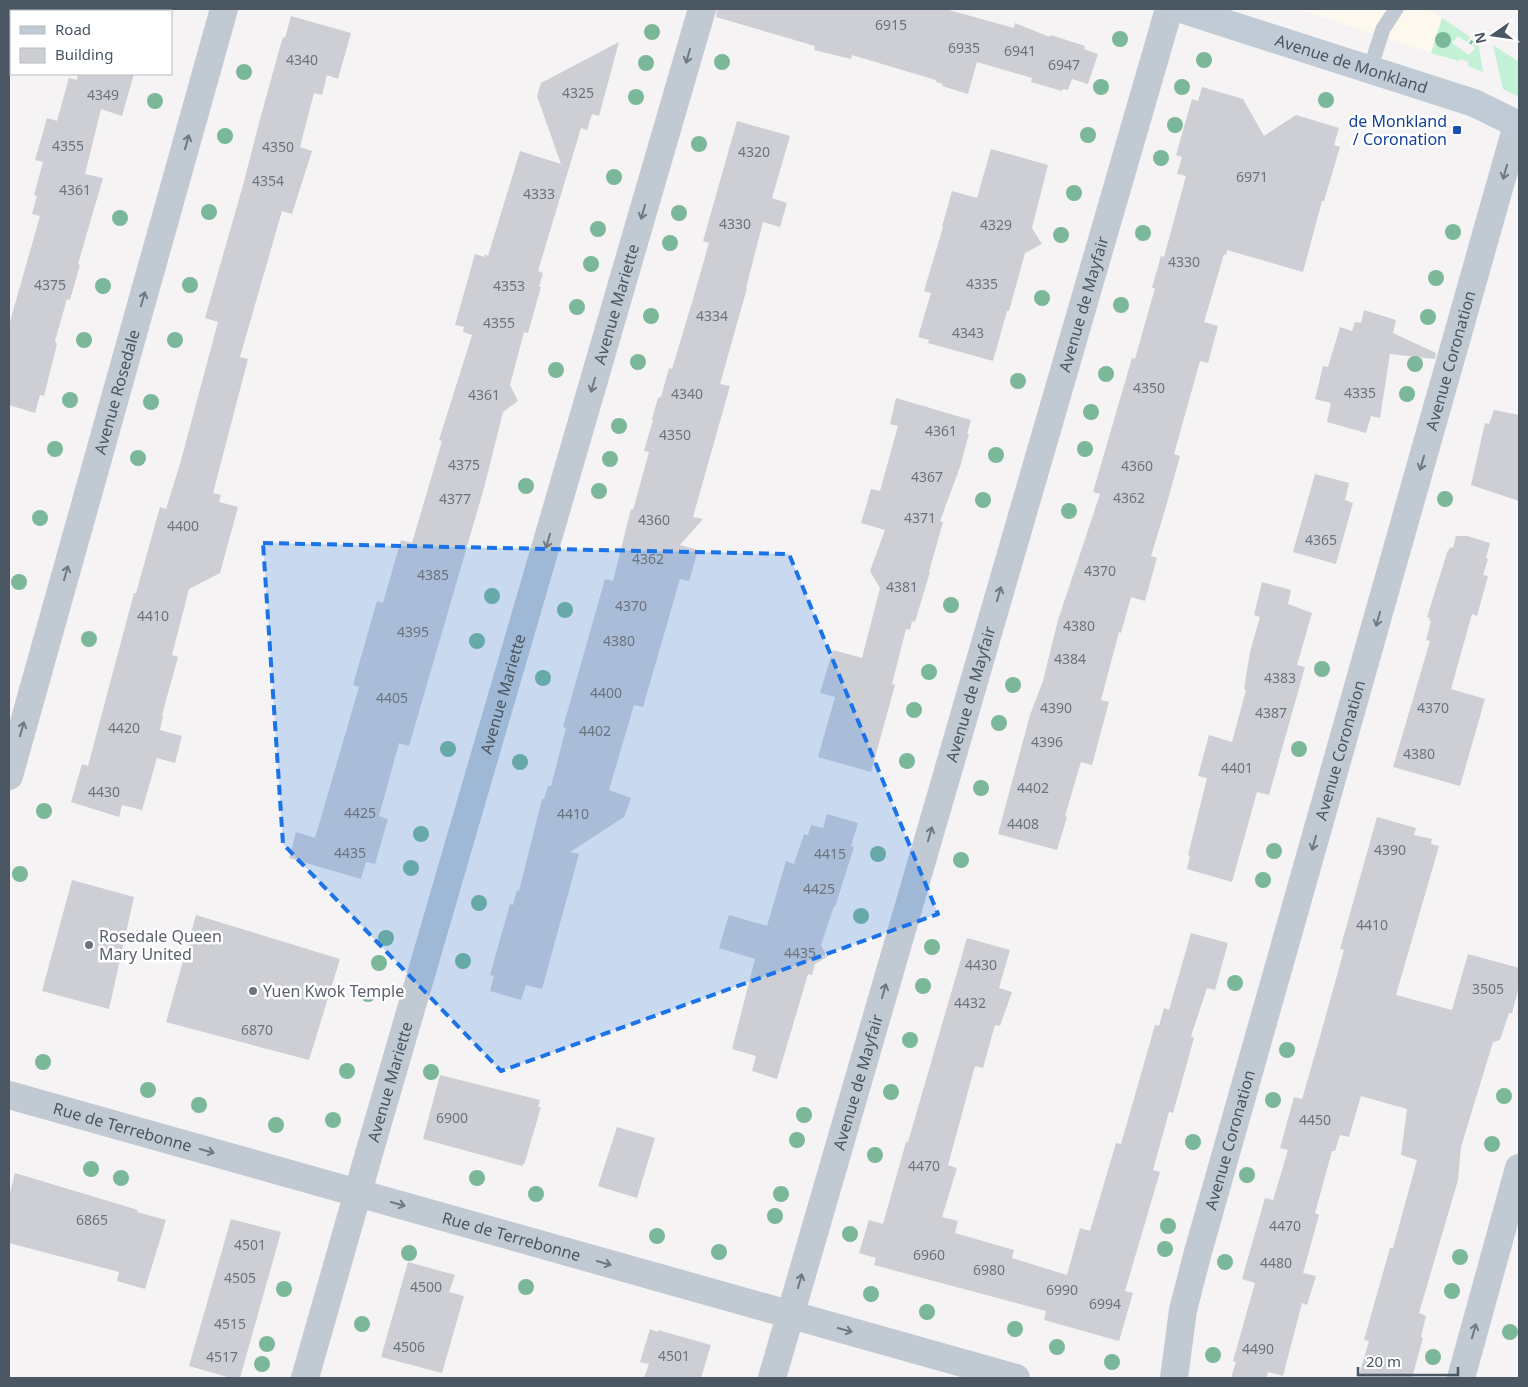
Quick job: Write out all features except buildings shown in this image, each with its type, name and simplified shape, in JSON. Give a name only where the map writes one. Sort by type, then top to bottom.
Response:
[{"type":"street","name":"Avenue Rosedale","points":[[9,776],[224,9]]},
{"type":"street","name":"Avenue Mariette","points":[[305,1378],[702,9]]},
{"type":"street","name":"Avenue de Mayfair","points":[[772,1378],[1169,9]]},
{"type":"street","name":"Avenue de Monkland","points":[[1181,9],[1474,103],[1518,125]]},
{"type":"street","name":"Avenue Coronation","points":[[1174,1378],[1179,1336],[1190,1280],[1518,125]]},
{"type":"street","name":"Rue de Terrebonne","points":[[9,1095],[1016,1378]]},
{"type":"street","points":[[1461,1378],[1519,1168]]},
{"type":"lane","points":[[1370,69],[1381,34],[1396,9]]},
{"type":"path","points":[[1470,44],[1475,37]]},
{"type":"highlighted area","points":[[263,543],[789,554],[938,914],[501,1071],[283,844]]},
{"type":"shaded area","points":[[1298,9],[1428,9],[1442,18],[1431,53]]},
{"type":"green space","points":[[1442,18],[1470,37],[1467,42],[1458,36],[1452,43],[1469,55],[1475,48],[1473,46],[1475,41],[1478,42],[1483,72],[1468,66],[1469,62],[1431,53]]},
{"type":"green space","points":[[1493,45],[1519,62],[1519,97],[1503,89]]},
{"type":"place","name":"de Monkland / Coronation","points":[[1457,130]]},
{"type":"place","name":"Rosedale Queen Mary United","points":[[89,945]]},
{"type":"place","name":"Yuen Kwok Temple","points":[[253,991]]}]
